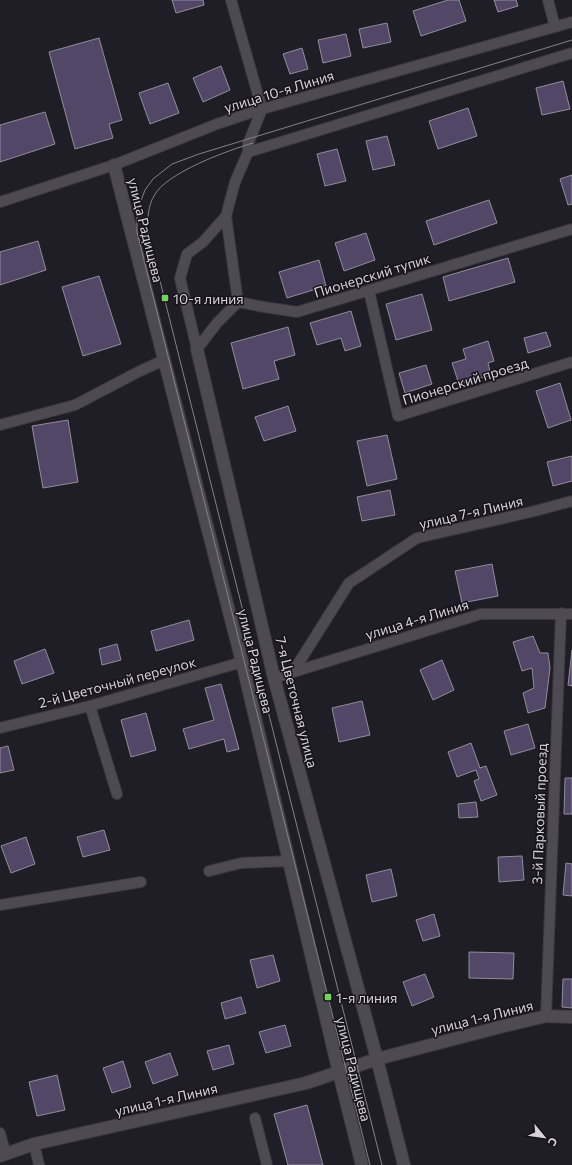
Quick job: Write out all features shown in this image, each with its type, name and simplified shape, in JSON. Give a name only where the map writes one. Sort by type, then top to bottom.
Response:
[{"type":"street","name":"улица Радищева","points":[[114,165],[242,662],[362,1165]]},
{"type":"street","name":"7-я Цветочная улица","points":[[197,349],[274,678],[377,1059]]},
{"type":"street","name":"улица 1-я Линия","points":[[3,1155],[34,1144],[306,1083],[377,1059],[500,1027],[546,1016],[572,1017]]},
{"type":"street","name":"улица Радищева","points":[[377,1059],[404,1165]]},
{"type":"lane","points":[[197,349],[217,323],[238,302],[226,216],[235,182],[248,152],[248,144],[262,109],[231,0]]},
{"type":"lane","points":[[548,0],[555,28]]},
{"type":"lane","name":"улица 10-я Линия","points":[[0,202],[114,165],[217,124],[262,109],[572,22]]},
{"type":"lane","points":[[248,152],[572,53]]},
{"type":"lane","points":[[197,349],[180,278],[187,254],[203,242],[226,216]]},
{"type":"lane","name":"Пионерский тупик","points":[[238,302],[297,312],[572,229]]},
{"type":"lane","name":"Пионерский проезд","points":[[369,291],[398,416],[572,362]]},
{"type":"lane","points":[[0,425],[75,405],[164,360]]},
{"type":"lane","name":"улица 7-я Линия","points":[[293,672],[349,583],[417,538],[572,501]]},
{"type":"lane","name":"3-й Парковый проезд","points":[[546,1016],[561,613]]},
{"type":"lane","name":"улица 4-я Линия","points":[[274,678],[481,614],[572,614]]},
{"type":"lane","name":"2-й Цветочный переулок","points":[[0,728],[90,706],[242,662]]},
{"type":"lane","points":[[90,706],[117,794]]},
{"type":"lane","points":[[209,871],[241,863],[289,862]]},
{"type":"lane","points":[[0,905],[142,882]]},
{"type":"lane","points":[[255,1118],[267,1165]]},
{"type":"lane","points":[[0,1133],[3,1155]]},
{"type":"lane","points":[[34,1144],[39,1165]]},
{"type":"building","points":[[172,0],[203,0],[204,5],[176,13]]},
{"type":"building","points":[[448,0],[459,0],[466,21],[421,36],[413,11]]},
{"type":"building","points":[[494,0],[516,0],[518,6],[498,12]]},
{"type":"building","points":[[387,23],[391,42],[363,48],[359,29]]},
{"type":"building","points":[[346,34],[351,56],[323,63],[318,40]]},
{"type":"building","points":[[99,38],[122,120],[109,124],[113,138],[75,149],[49,52]]},
{"type":"building","points":[[302,48],[308,69],[290,74],[283,54]]},
{"type":"building","points":[[221,66],[230,90],[203,102],[193,78]]},
{"type":"building","points":[[563,81],[570,109],[542,115],[536,88]]},
{"type":"building","points":[[168,83],[179,113],[150,124],[139,93]]},
{"type":"building","points":[[468,108],[477,136],[438,149],[429,121]]},
{"type":"building","points":[[45,112],[55,144],[0,162],[0,125]]},
{"type":"building","points":[[387,136],[395,165],[373,170],[366,141]]},
{"type":"building","points":[[337,149],[346,181],[325,186],[317,154]]},
{"type":"building","points":[[572,175],[572,204],[568,205],[560,179]]},
{"type":"building","points":[[489,200],[497,223],[434,245],[426,221]]},
{"type":"building","points":[[366,233],[375,260],[344,271],[335,243]]},
{"type":"building","points":[[38,241],[46,270],[0,285],[0,252]]},
{"type":"building","points":[[508,258],[515,282],[449,301],[443,277]]},
{"type":"building","points":[[319,260],[326,286],[287,298],[279,272]]},
{"type":"building","points":[[99,276],[121,344],[83,356],[62,287]]},
{"type":"building","points":[[422,294],[432,330],[396,340],[386,304]]},
{"type":"building","points":[[351,311],[361,346],[345,351],[341,338],[317,345],[310,323]]},
{"type":"building","points":[[288,327],[295,355],[274,361],[279,379],[243,389],[231,343]]},
{"type":"building","points":[[546,332],[551,346],[528,353],[524,338]]},
{"type":"building","points":[[488,341],[494,361],[488,363],[491,375],[459,384],[452,363],[466,359],[463,349]]},
{"type":"building","points":[[426,365],[432,384],[405,393],[399,373]]},
{"type":"building","points":[[560,383],[571,420],[548,428],[536,391]]},
{"type":"building","points":[[288,406],[296,431],[264,441],[255,417]]},
{"type":"building","points":[[68,420],[78,482],[43,488],[32,426]]},
{"type":"building","points":[[387,435],[397,479],[367,486],[357,441]]},
{"type":"building","points":[[572,456],[572,481],[553,486],[547,462]]},
{"type":"building","points":[[390,490],[395,515],[362,521],[357,497]]},
{"type":"building","points":[[492,564],[498,596],[462,603],[455,571]]},
{"type":"building","points":[[189,620],[194,640],[156,651],[151,631]]},
{"type":"building","points":[[533,636],[540,653],[548,653],[550,668],[545,708],[528,713],[523,693],[534,688],[532,668],[522,671],[513,642]]},
{"type":"building","points":[[117,644],[121,660],[102,665],[99,649]]},
{"type":"building","points":[[45,649],[54,673],[22,684],[14,661]]},
{"type":"building","points":[[572,650],[572,686],[568,685]]},
{"type":"building","points":[[442,660],[454,690],[433,700],[420,670]]},
{"type":"building","points":[[221,684],[239,749],[227,752],[224,739],[189,749],[183,729],[214,720],[205,688]]},
{"type":"building","points":[[362,701],[370,735],[339,742],[332,708]]},
{"type":"building","points":[[146,713],[156,750],[131,757],[121,720]]},
{"type":"building","points":[[528,724],[535,748],[511,755],[504,731]]},
{"type":"building","points":[[471,743],[480,768],[486,766],[497,795],[481,801],[474,781],[479,779],[476,770],[457,777],[448,752]]},
{"type":"building","points":[[8,746],[14,770],[0,773],[0,748]]},
{"type":"building","points":[[565,778],[572,778],[572,814],[564,814]]},
{"type":"building","points":[[476,802],[478,817],[459,818],[458,804]]},
{"type":"building","points":[[104,830],[110,850],[83,857],[77,837]]},
{"type":"building","points":[[26,837],[35,864],[11,873],[1,846]]},
{"type":"building","points":[[522,856],[524,880],[499,882],[498,857]]},
{"type":"building","points":[[566,863],[572,864],[572,896],[563,895]]},
{"type":"building","points":[[391,869],[397,896],[372,902],[366,875]]},
{"type":"building","points":[[434,914],[440,936],[423,941],[416,920]]},
{"type":"building","points":[[469,952],[514,953],[513,979],[469,978]]},
{"type":"building","points":[[273,955],[280,981],[257,988],[250,960]]},
{"type":"building","points":[[425,974],[434,997],[412,1006],[403,982]]},
{"type":"building","points":[[563,979],[572,979],[572,1008],[562,1007]]},
{"type":"building","points":[[241,997],[246,1013],[225,1019],[221,1003]]},
{"type":"building","points":[[285,1025],[291,1046],[266,1053],[259,1032]]},
{"type":"building","points":[[229,1045],[234,1064],[213,1070],[207,1051]]},
{"type":"building","points":[[170,1053],[178,1075],[153,1084],[145,1062]]},
{"type":"building","points":[[123,1061],[131,1087],[112,1093],[103,1068]]},
{"type":"building","points":[[57,1075],[65,1110],[37,1116],[29,1082]]},
{"type":"building","points":[[307,1105],[323,1165],[288,1165],[274,1114]]},
{"type":"tram line","points":[[370,1165],[137,232],[137,211],[145,190],[153,179],[172,164],[199,154],[572,40]]},
{"type":"tram line","points":[[253,143],[214,157],[184,171],[160,187],[152,200],[147,229],[382,1165]]},
{"type":"place","name":"10-я линия","points":[[165,298]]},
{"type":"place","name":"1-я линия","points":[[328,997]]}]
